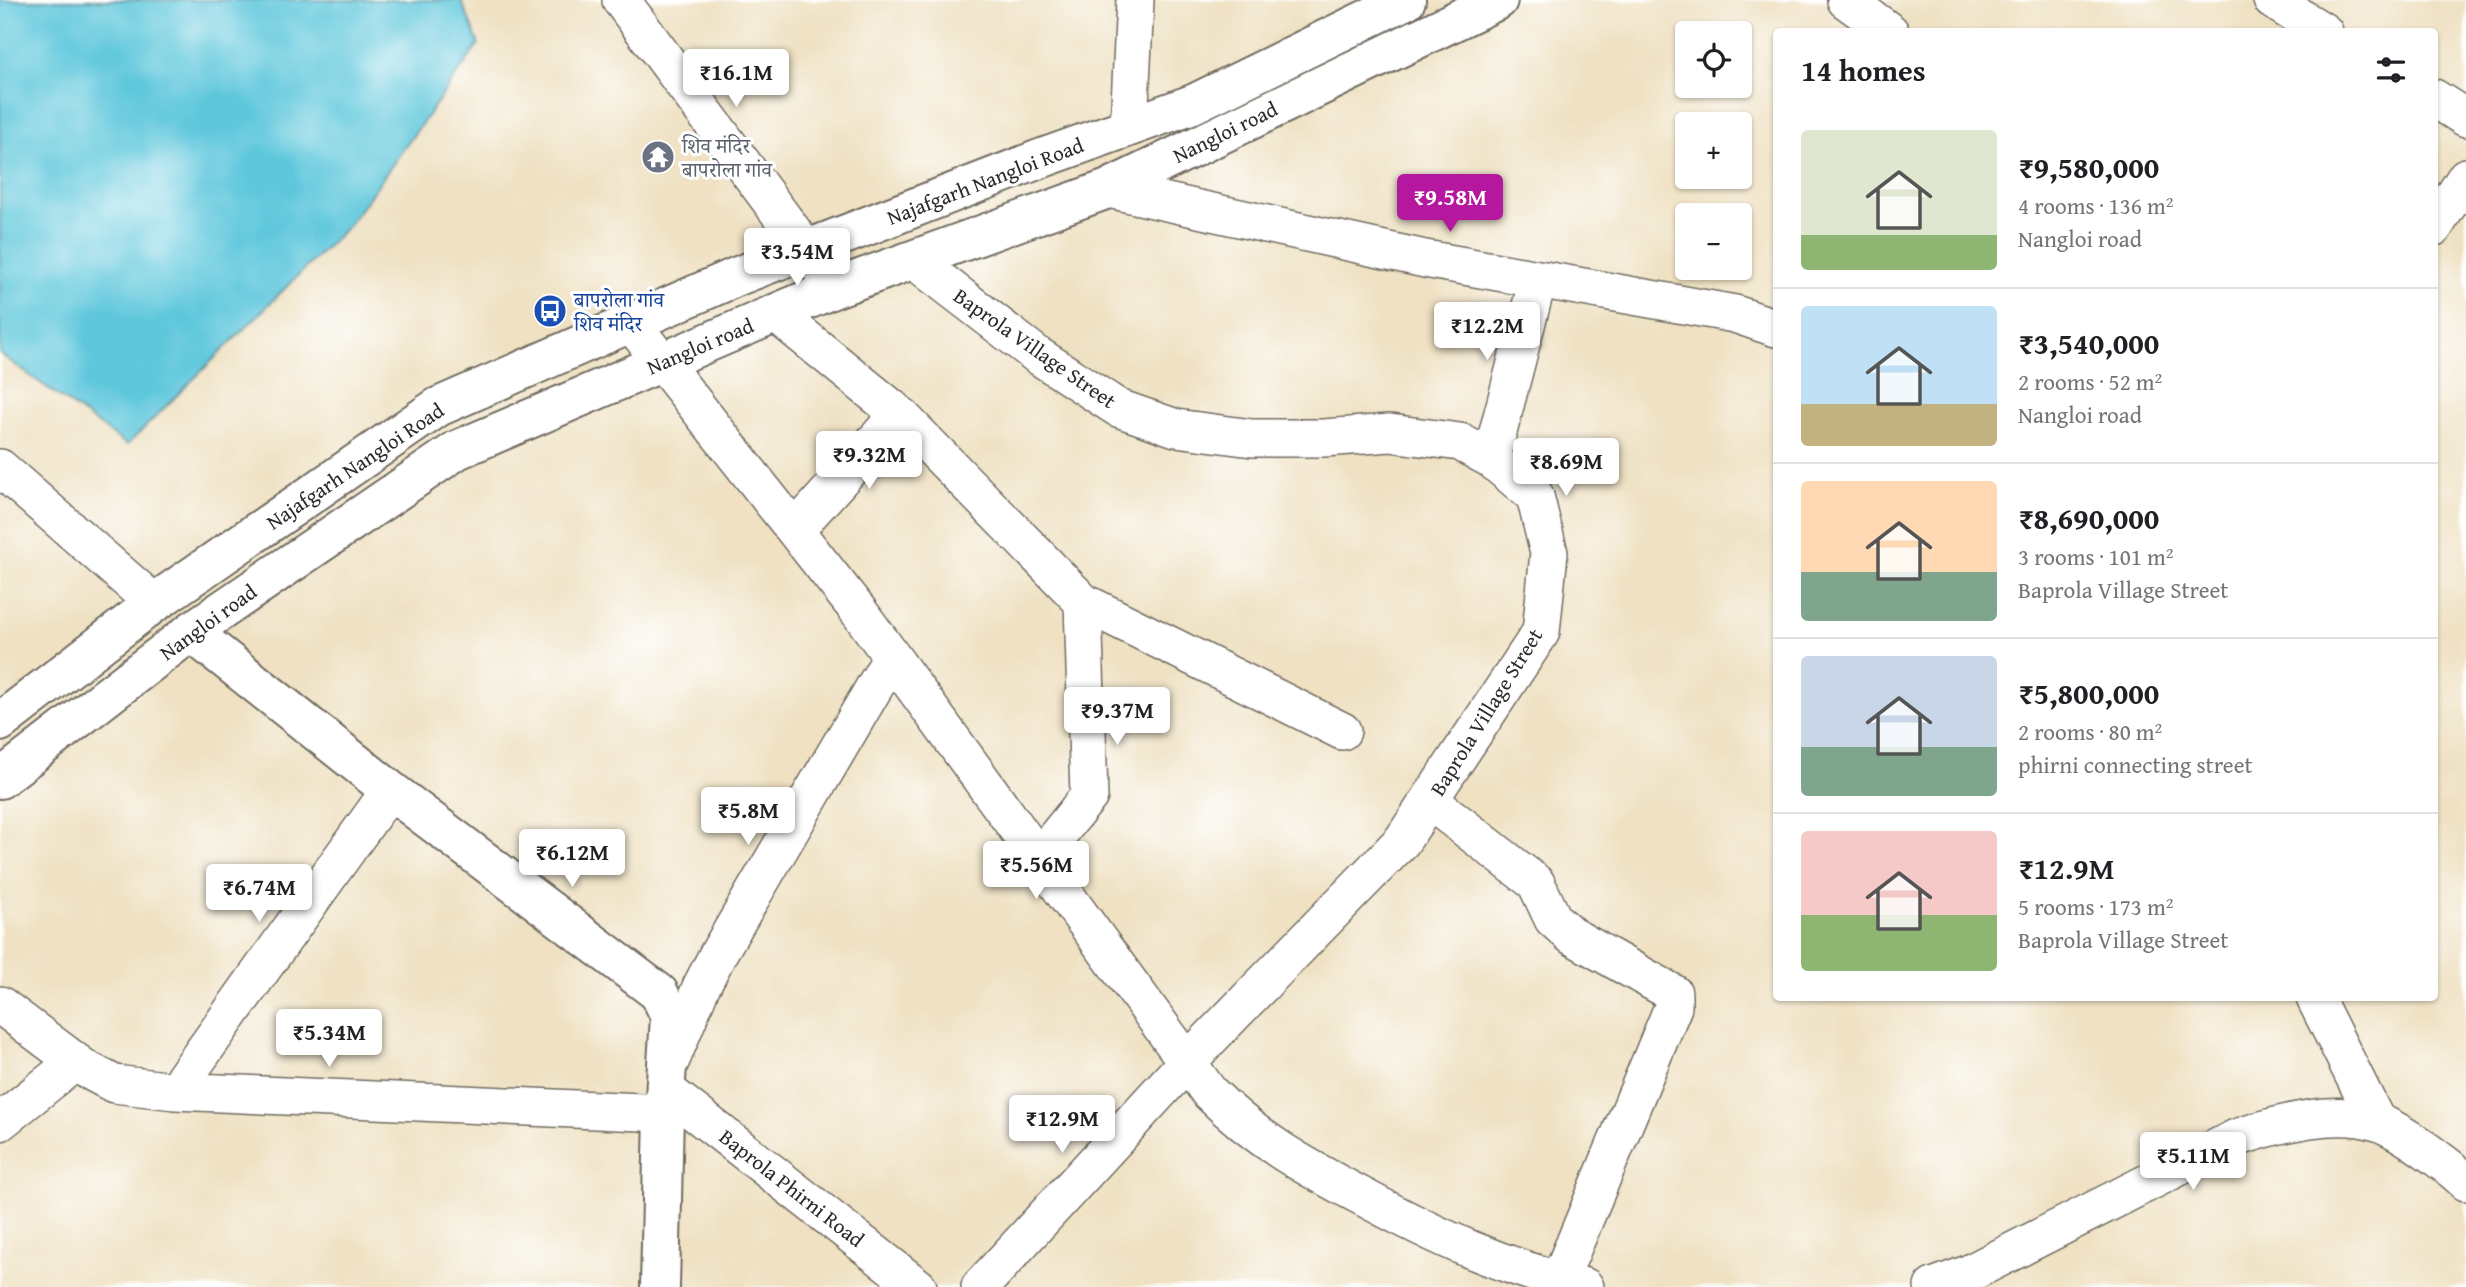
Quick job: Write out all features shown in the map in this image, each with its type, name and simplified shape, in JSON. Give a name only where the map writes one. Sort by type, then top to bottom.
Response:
[{"type":"main road","name":"Najafgarh Nangloi Road","points":[[0,722],[154,603],[438,407],[738,276],[1193,104],[1406,0]]},
{"type":"main road","name":"Nangloi road","points":[[0,779],[191,632],[457,450],[835,288],[1108,189],[1498,0]]},
{"type":"main road","points":[[191,632],[390,790],[659,993],[670,1016],[665,1091],[660,1287]]},
{"type":"street","points":[[621,0],[835,288]]},
{"type":"street","points":[[1129,126],[1135,0]]},
{"type":"street","points":[[1846,0],[1884,28]]},
{"type":"street","points":[[2272,0],[2318,28]]},
{"type":"street","points":[[2438,101],[2466,118]]},
{"type":"street","points":[[2438,221],[2466,177]]},
{"type":"street","points":[[1108,189],[1425,258],[1735,314],[1773,327]]},
{"type":"street","name":"Baprola Village Street","points":[[915,261],[1037,355],[1118,408],[1176,428],[1252,438],[1324,438],[1390,433],[1460,442],[1491,459],[1535,496],[1549,553],[1541,632],[1402,841],[1186,1063],[980,1287]]},
{"type":"street","points":[[1491,459],[1538,279]]},
{"type":"street","points":[[776,314],[899,414],[1083,601],[1227,676],[1342,731]]},
{"type":"street","points":[[631,323],[892,657],[1209,1092],[1254,1135],[1310,1169],[1443,1240],[1554,1282],[1673,1007],[1673,993],[1572,936],[1553,919],[1536,883],[1430,801]]},
{"type":"street","points":[[795,530],[899,414]]},
{"type":"street","points":[[0,468],[154,603]]},
{"type":"street","points":[[1040,857],[1089,796],[1083,601]]},
{"type":"street","points":[[0,1005],[75,1062],[114,1084],[175,1091],[665,1091],[701,987],[892,657]]},
{"type":"street","points":[[175,1091],[390,790]]},
{"type":"street","points":[[2316,1001],[2377,1122]]},
{"type":"street","points":[[0,1122],[75,1062]]},
{"type":"street","name":"Baprola Phirni Road","points":[[665,1091],[919,1287]]},
{"type":"street","points":[[1933,1287],[1966,1280],[2236,1138],[2271,1126],[2323,1117],[2377,1122],[2425,1150],[2466,1182]]},
{"type":"water","points":[[0,0],[461,0],[479,44],[348,226],[127,445],[0,354]]},
{"type":"place","name":"शिव मंदिर बापरोला गांव","points":[[658,157]]},
{"type":"place","name":"बापरोला गांव शिव मंदिर","points":[[550,311]]}]
